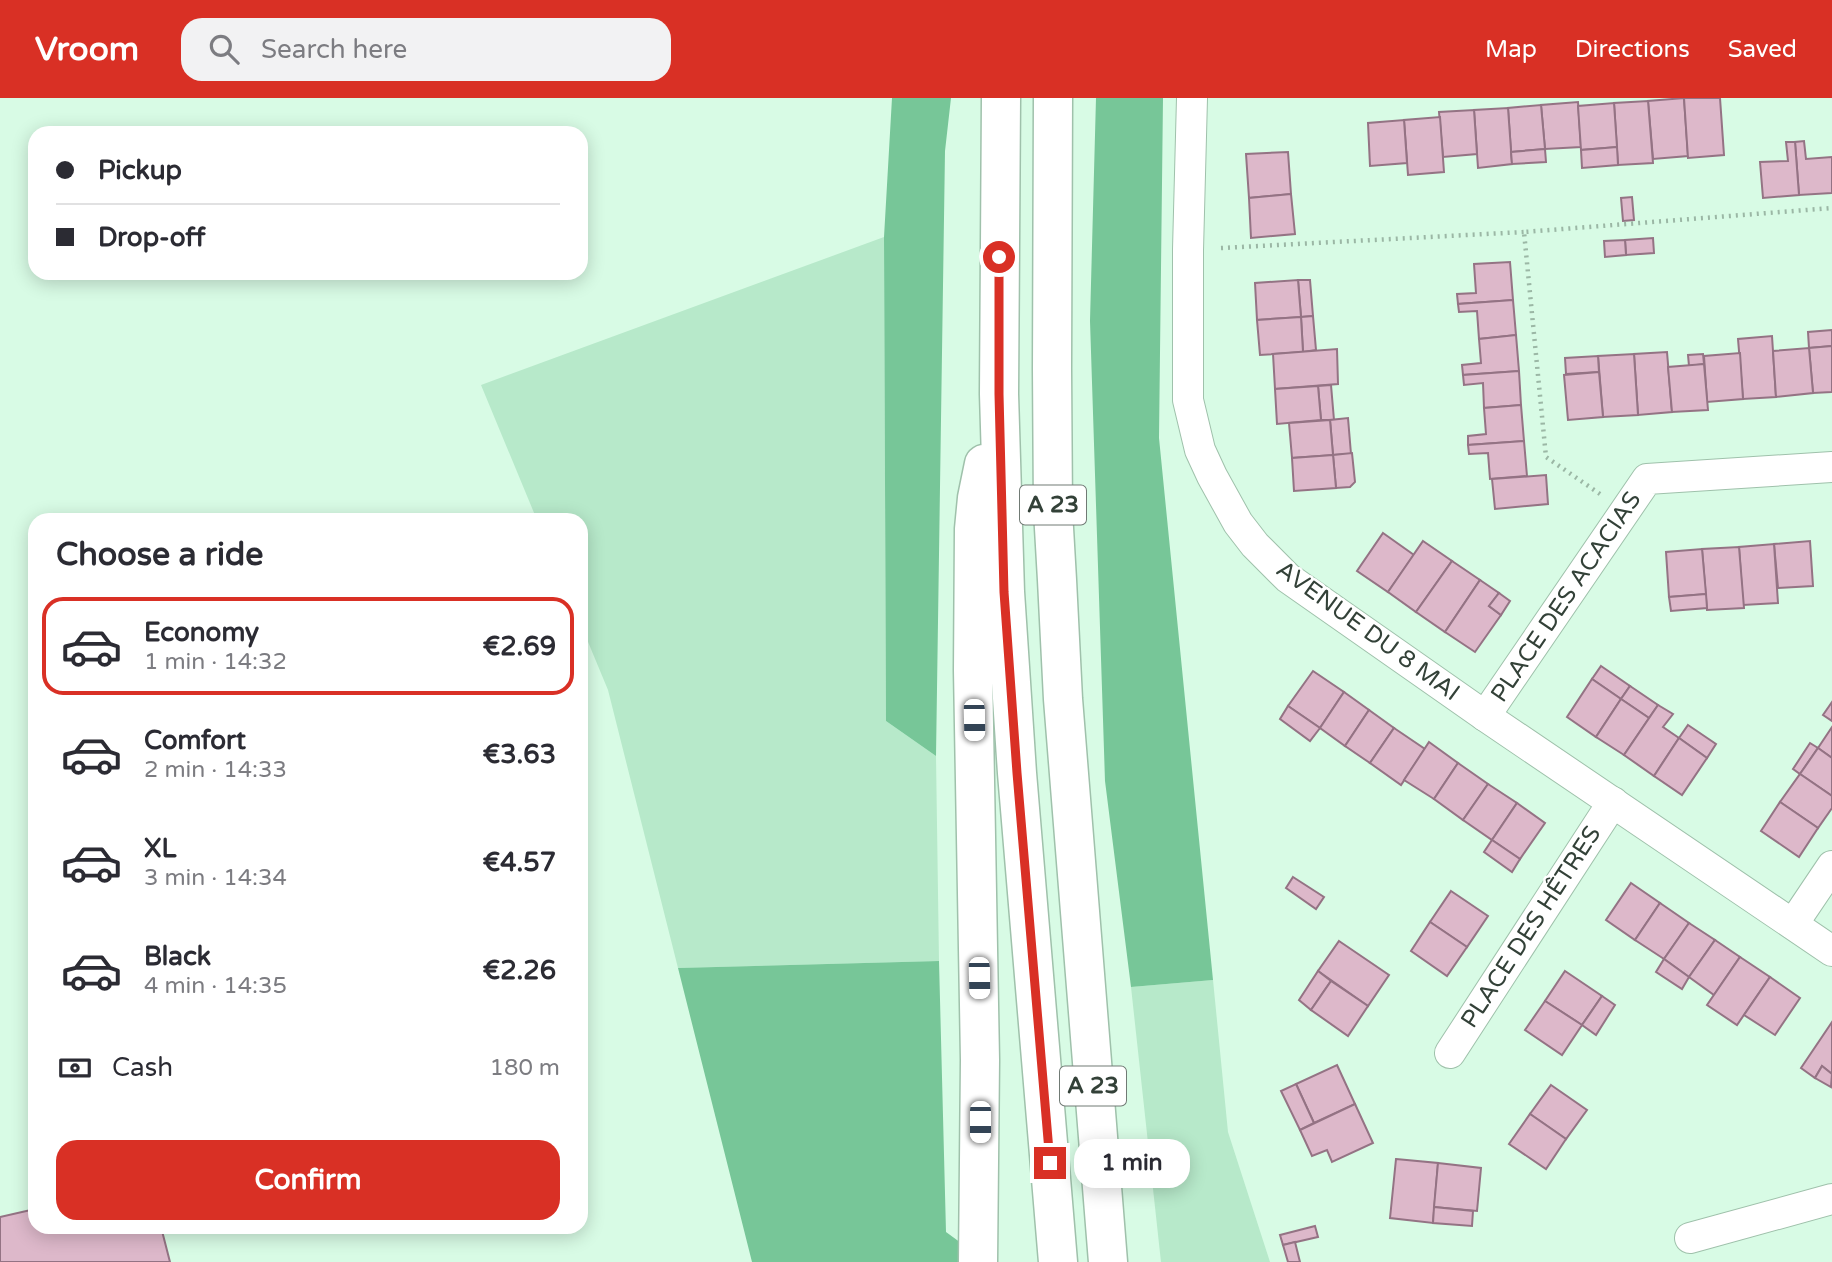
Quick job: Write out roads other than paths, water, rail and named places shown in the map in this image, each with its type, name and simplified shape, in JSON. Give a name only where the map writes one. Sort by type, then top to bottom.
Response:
[{"type":"highway","name":"A 23","points":[[1001,98],[999,394],[1004,592],[1058,1262]]},
{"type":"highway","name":"A 23","points":[[1053,98],[1052,356],[1056,580],[1108,1262]]},
{"type":"highway","points":[[978,1262],[980,1060],[973,670],[974,529],[976,498],[999,394]]},
{"type":"street","name":"AVENUE DU 8 MAI","points":[[1192,98],[1188,400],[1200,450],[1238,523],[1255,545],[1288,578],[1485,716],[1832,951]]},
{"type":"street","name":"PLACE DES ACACIAS","points":[[1485,716],[1647,479],[1832,467]]},
{"type":"street","name":"PLACE DES HÊTRES","points":[[1450,1053],[1614,802]]},
{"type":"street","points":[[1793,924],[1832,866]]},
{"type":"street","points":[[1689,1238],[1832,1199]]}]
